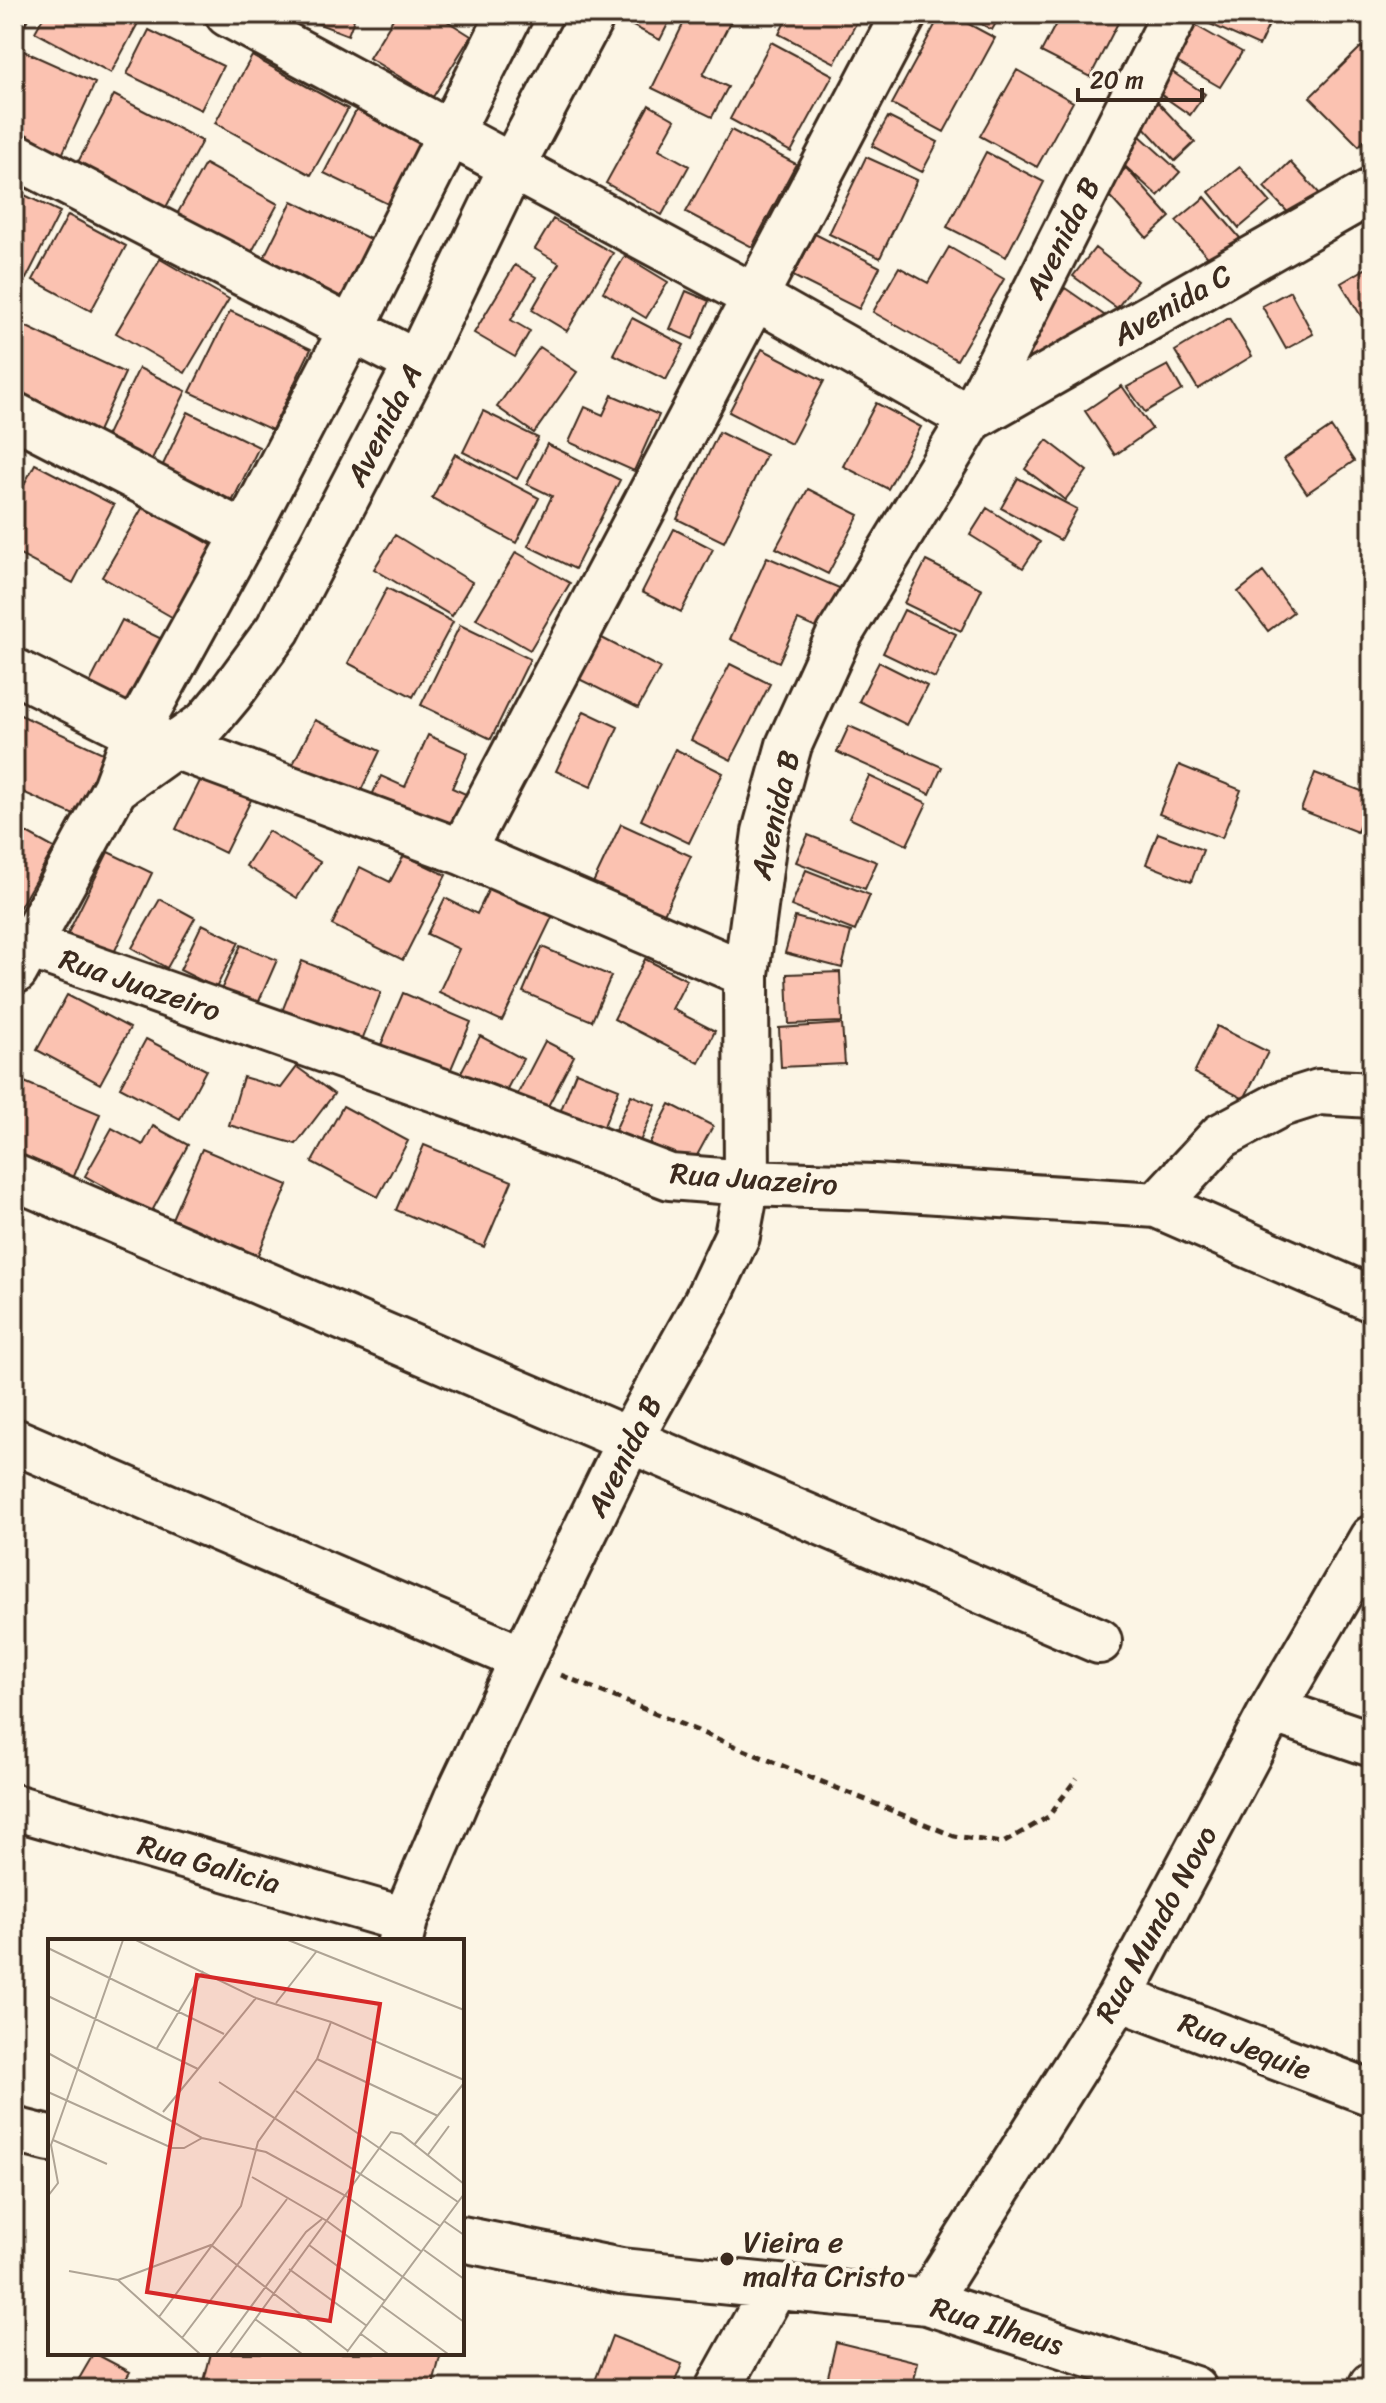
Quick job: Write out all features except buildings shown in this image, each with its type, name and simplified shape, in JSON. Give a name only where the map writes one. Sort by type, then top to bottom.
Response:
[{"type":"street","points":[[228,14],[755,297],[971,419]]},
{"type":"street","name":"Avenida A","points":[[18,952],[115,788],[136,732],[245,534],[510,14]]},
{"type":"street","name":"Avenida A","points":[[115,788],[206,723],[278,629],[417,363],[512,166],[593,14]]},
{"type":"street","points":[[462,852],[904,14]]},
{"type":"street","name":"Avenida B","points":[[403,1931],[456,1800],[523,1659],[630,1439],[706,1302],[737,1236],[747,1183],[746,974],[765,832],[789,745],[839,635],[971,419],[1175,14]]},
{"type":"street","points":[[14,155],[417,363]]},
{"type":"street","name":"Avenida C","points":[[971,419],[1372,191]]},
{"type":"street","points":[[14,415],[245,534]]},
{"type":"street","points":[[14,671],[136,732],[462,852],[746,974]]},
{"type":"street","name":"Rua Juazeiro","points":[[18,952],[461,1098],[670,1177],[1157,1205],[1372,1299]]},
{"type":"street","points":[[1157,1205],[1221,1136],[1281,1104],[1319,1092],[1372,1095]]},
{"type":"street","points":[[14,1177],[1099,1641]]},
{"type":"street","points":[[14,1441],[523,1659]]},
{"type":"street","name":"Rua Mundo Novo","points":[[927,2302],[1119,1998],[1272,1710],[1372,1538]]},
{"type":"street","points":[[1272,1710],[1372,1744]]},
{"type":"street","name":"Rua Galicia","points":[[14,1807],[403,1931]]},
{"type":"street","name":"Rua Jequie","points":[[1119,1998],[1372,2093]]},
{"type":"street","points":[[14,2130],[48,2138]]},
{"type":"street","name":"Rua Ilheus","points":[[464,2239],[621,2271],[927,2302],[1194,2389]]},
{"type":"street","points":[[718,2389],[774,2288]]},
{"type":"path","points":[[523,1659],[954,1836],[1003,1843],[1048,1817],[1077,1778]]},
{"type":"place","name":"Vieira e malta Cristo","points":[[727,2259]]}]
